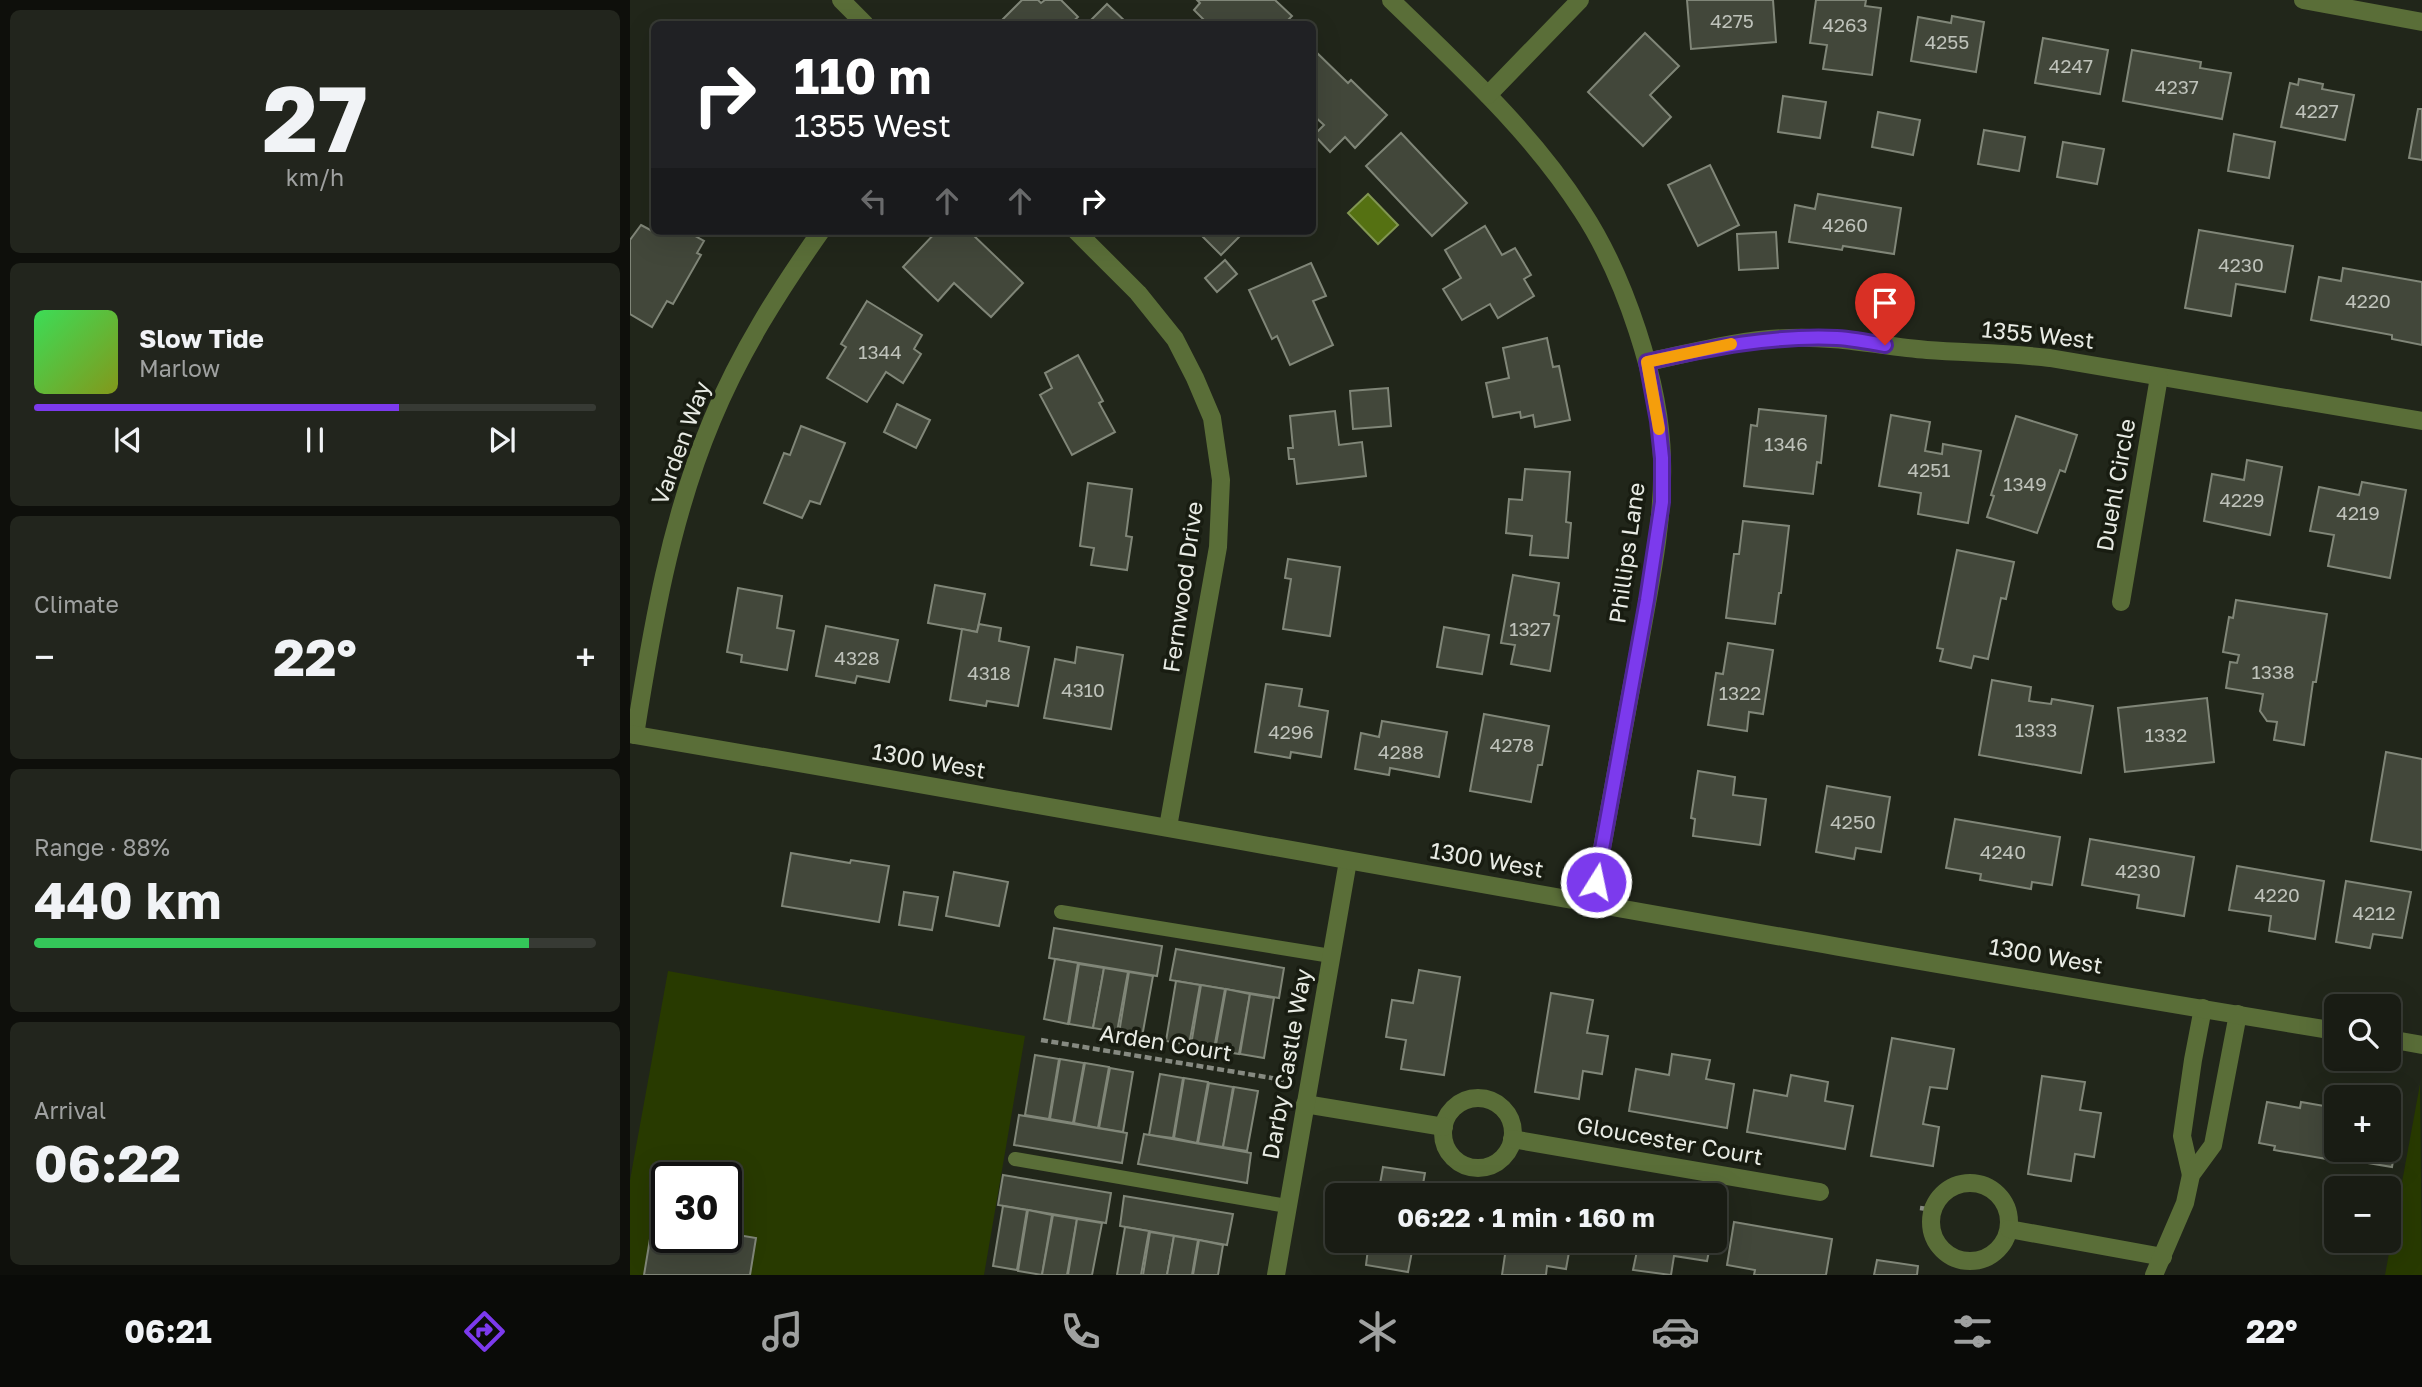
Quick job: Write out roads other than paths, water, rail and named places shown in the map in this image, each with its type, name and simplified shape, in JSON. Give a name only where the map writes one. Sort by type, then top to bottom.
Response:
[{"type":"street","points":[[841,0],[863,21]]},
{"type":"street","name":"Phillips Lane","points":[[1391,0],[1488,95],[1541,155],[1583,212],[1622,288],[1647,362],[1661,445],[1662,502],[1592,903]]},
{"type":"street","points":[[1488,95],[1580,0]]},
{"type":"street","points":[[2303,0],[2422,22]]},
{"type":"street","name":"Varden Way","points":[[632,734],[669,552],[712,420],[742,357],[782,286],[818,235]]},
{"type":"street","name":"Fernwood Drive","points":[[1080,235],[1138,293],[1175,339],[1212,418],[1222,480],[1218,547],[1168,827]]},
{"type":"street","name":"1355 West","points":[[1647,362],[1750,341],[1838,338],[1925,350],[2008,353],[2050,358],[2422,421]]},
{"type":"street","name":"Duehl Circle","points":[[2121,602],[2159,377]]},
{"type":"street","name":"1300 West","points":[[632,734],[1348,861],[2324,1029]]},
{"type":"street","name":"Darby Castle Way","points":[[1276,1275],[1348,861]]},
{"type":"street","points":[[2191,1175],[2182,1136],[2203,1008]]},
{"type":"street","points":[[2154,1275],[2185,1203],[2191,1175],[2213,1145],[2238,1014]]},
{"type":"street","points":[[2401,1041],[2422,1045]]},
{"type":"street","points":[[1473,1099],[1484,1099],[1494,1102],[1509,1118],[1512,1139],[1509,1150],[1494,1165],[1472,1168],[1462,1164],[1447,1149],[1444,1127],[1454,1108],[1473,1099]]},
{"type":"street","points":[[1305,1104],[1444,1127]]},
{"type":"street","name":"Gloucester Court","points":[[1512,1139],[1820,1192]]},
{"type":"street","points":[[1968,1183],[1979,1184],[1994,1192],[2003,1202],[2008,1213],[2008,1229],[1998,1250],[1988,1257],[1966,1262],[1942,1250],[1935,1240],[1927,1209],[1945,1192],[1968,1183]]},
{"type":"street","points":[[2008,1229],[2163,1256]]},
{"type":"lane","points":[[1062,912],[1331,956]]},
{"type":"lane","points":[[1015,1159],[1287,1206]]}]
